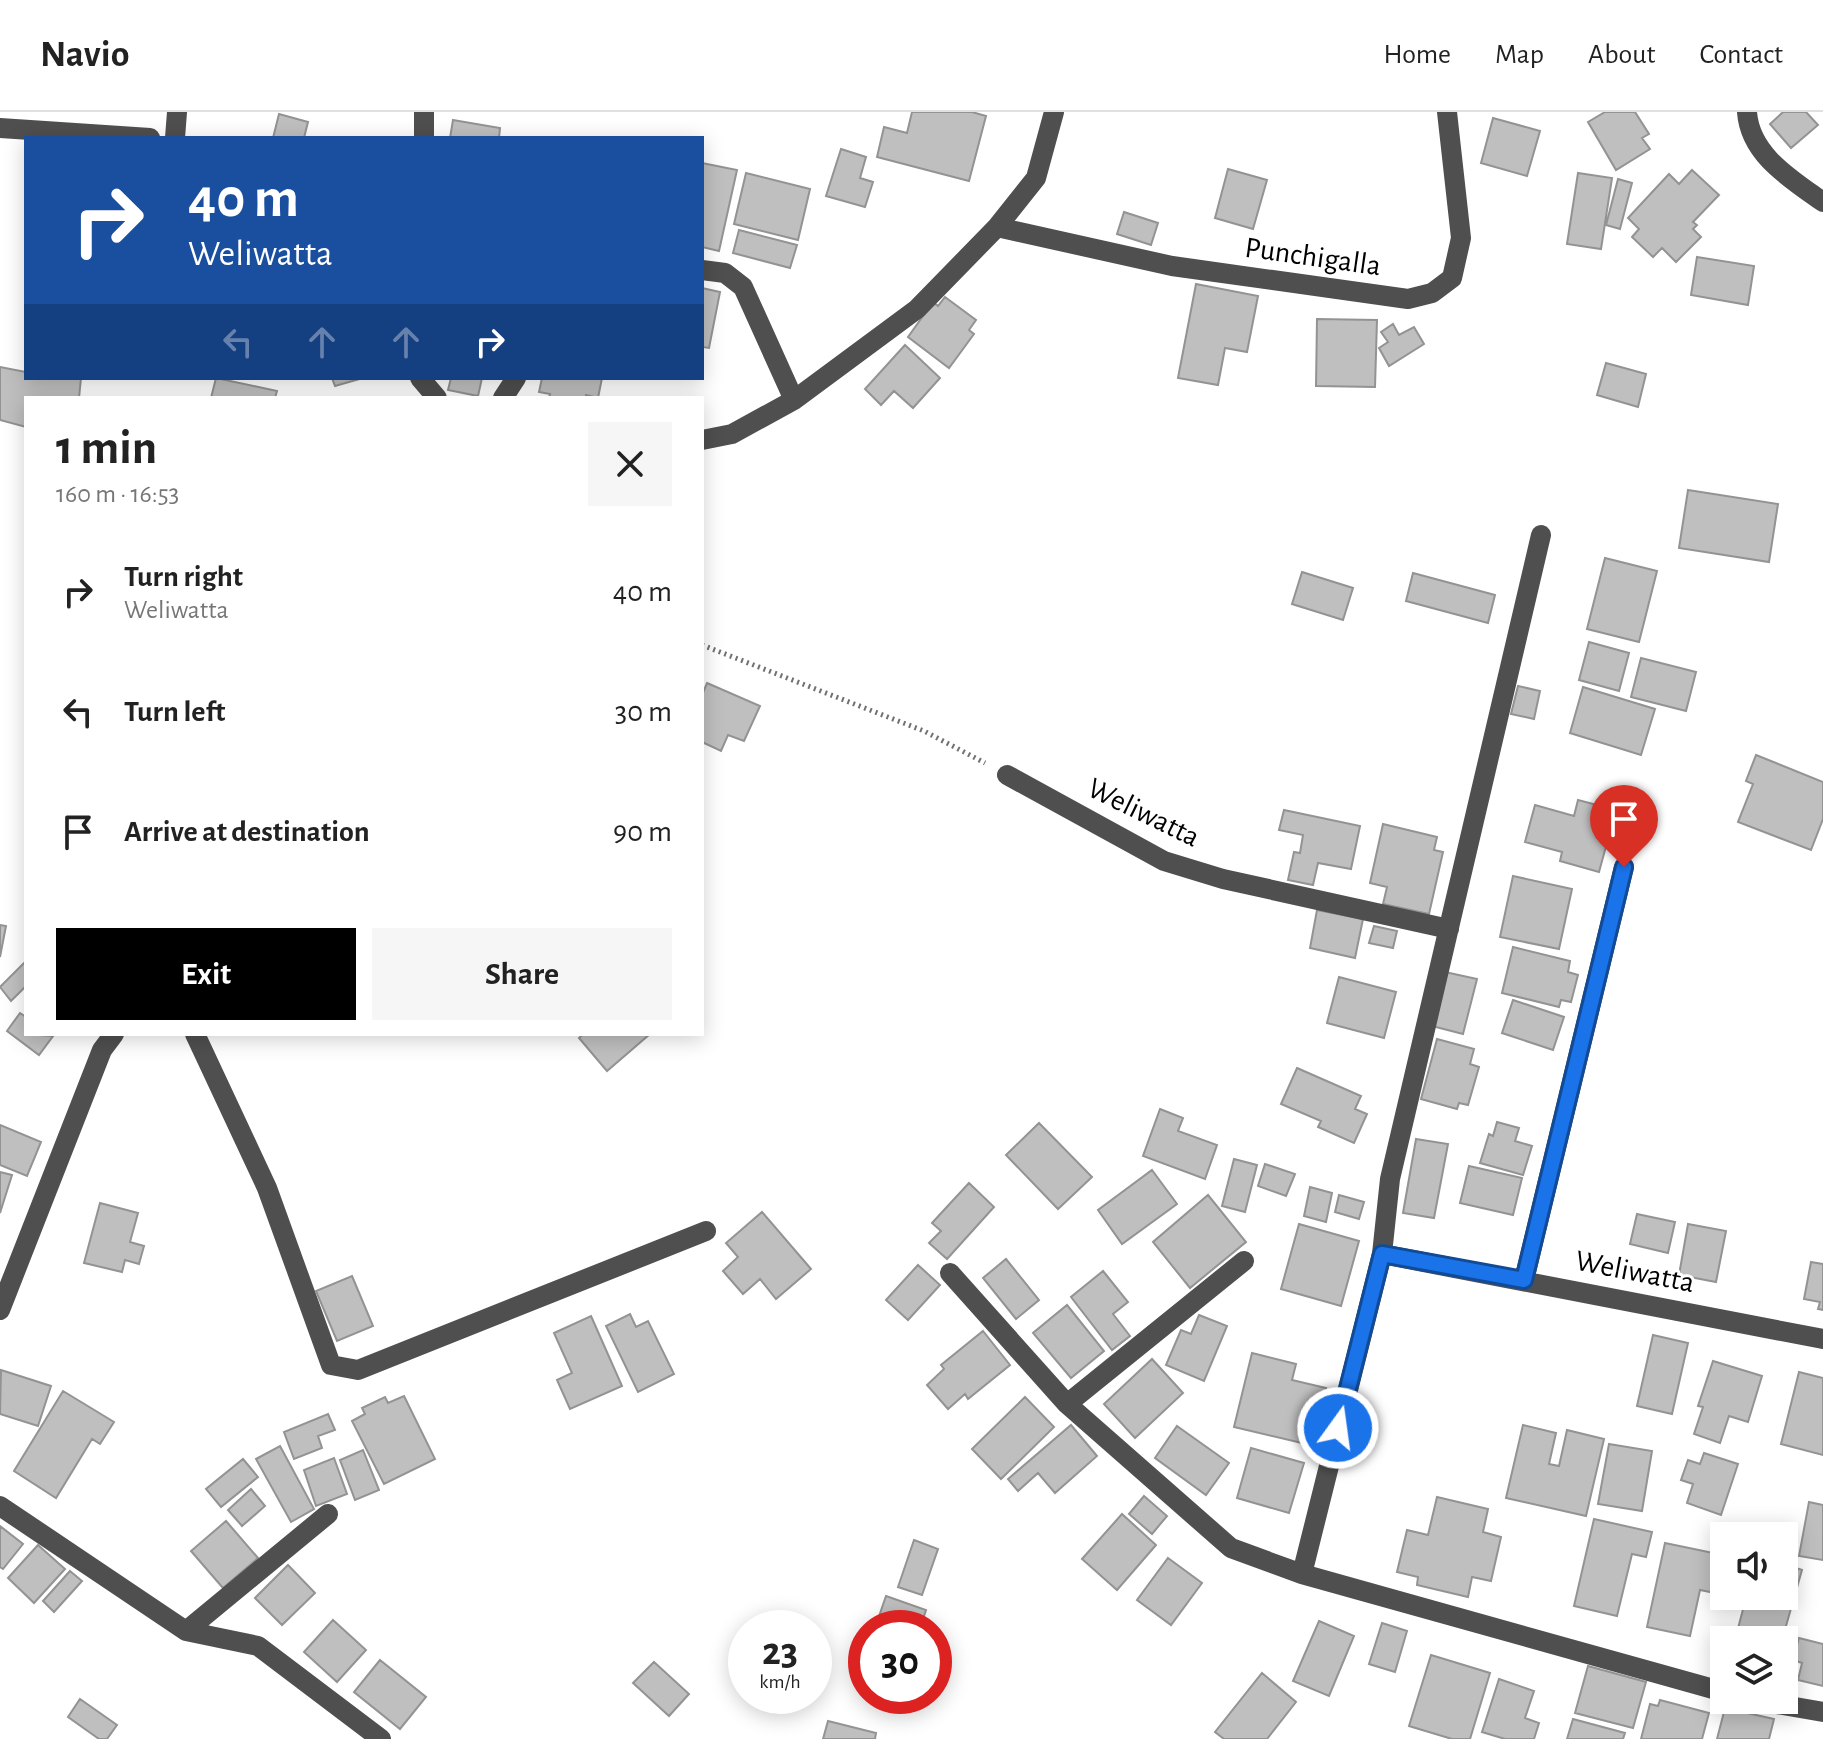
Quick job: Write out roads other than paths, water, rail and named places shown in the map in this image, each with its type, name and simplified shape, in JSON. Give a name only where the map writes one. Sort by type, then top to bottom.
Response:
[{"type":"street","points":[[175,136],[177,112]]},
{"type":"street","points":[[424,112],[424,136]]},
{"type":"street","points":[[704,440],[732,434],[794,400],[917,309],[997,227],[1036,178],[1054,112]]},
{"type":"street","name":"Punchigalla","points":[[997,227],[1172,266],[1408,299],[1432,293],[1452,278],[1461,238],[1447,112]]},
{"type":"street","points":[[1747,112],[1749,130],[1773,165],[1823,202]]},
{"type":"street","points":[[0,128],[120,136]]},
{"type":"street","points":[[704,270],[725,273],[743,287],[794,400]]},
{"type":"street","points":[[422,380],[435,396]]},
{"type":"street","points":[[1302,1574],[1382,1254],[1390,1179],[1541,535]]},
{"type":"street","name":"Weliwatta","points":[[1007,775],[1164,861],[1223,879],[1449,929]]},
{"type":"street","points":[[1524,1280],[1624,867]]},
{"type":"street","points":[[0,1310],[5,1282],[102,1050],[112,1036]]},
{"type":"street","points":[[196,1036],[267,1188],[331,1365],[358,1370],[706,1231]]},
{"type":"street","name":"Weliwatta","points":[[1382,1254],[1823,1339]]},
{"type":"street","points":[[1067,1404],[1244,1261]]},
{"type":"street","points":[[950,1273],[1067,1404],[1231,1548],[1302,1574],[1710,1688]]},
{"type":"street","points":[[0,1506],[186,1631],[258,1646],[381,1739]]},
{"type":"street","points":[[186,1631],[328,1514]]},
{"type":"street","points":[[1798,1708],[1823,1712]]}]
